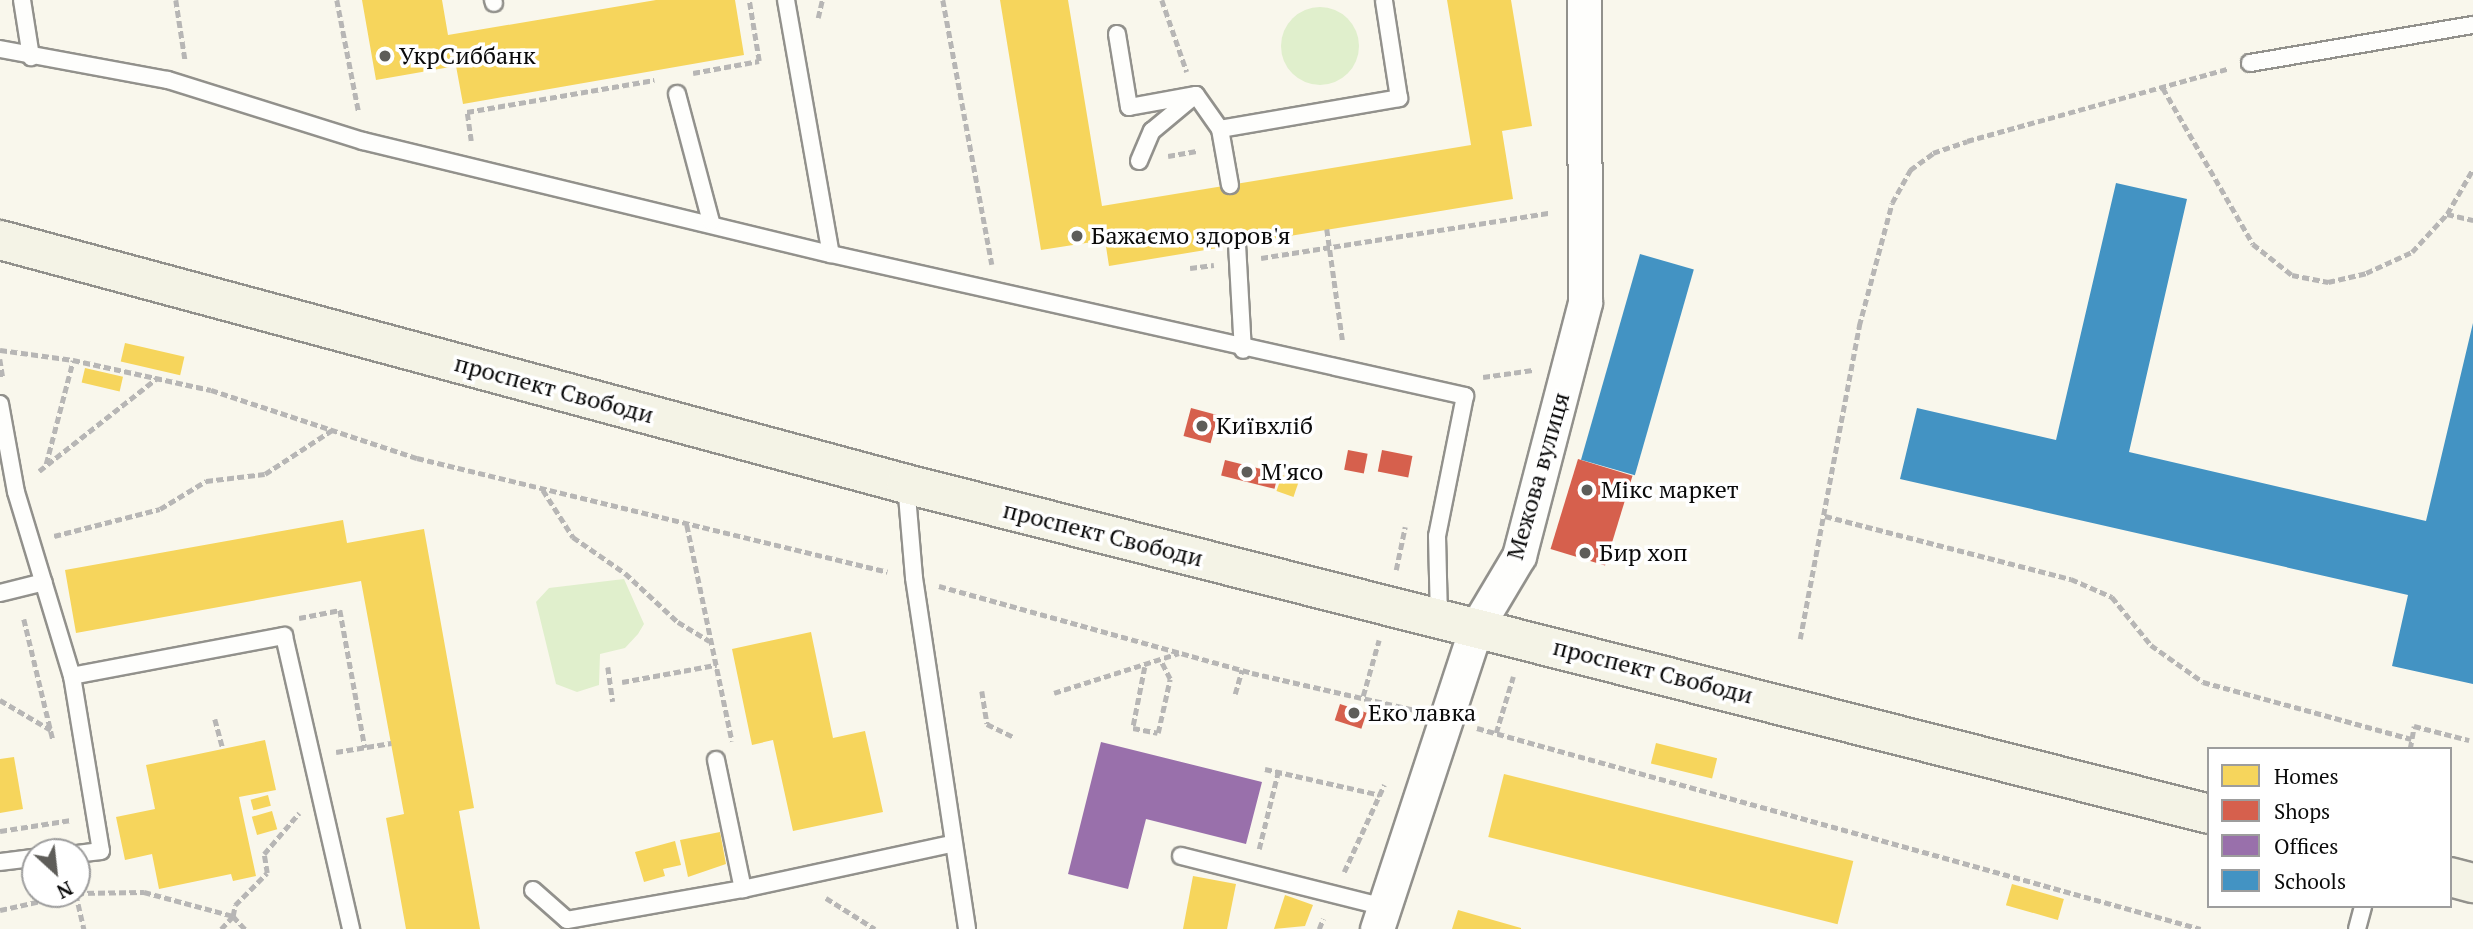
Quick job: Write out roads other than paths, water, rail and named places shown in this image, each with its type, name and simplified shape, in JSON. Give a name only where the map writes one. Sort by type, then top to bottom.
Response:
[{"type":"street","name":"Межова вулиця","points":[[1381,918],[1476,628],[1519,556],[1585,302],[1584,0]]},
{"type":"street","name":"проспект Свободи","points":[[0,240],[906,484],[2207,813]]},
{"type":"street","points":[[2452,878],[2473,883]]},
{"type":"lane","points":[[22,0],[31,57]]},
{"type":"lane","points":[[786,0],[831,254]]},
{"type":"lane","points":[[1220,129],[1399,98],[1384,1]]},
{"type":"lane","points":[[2250,63],[2473,25]]},
{"type":"lane","points":[[1117,34],[1129,107],[1196,95]]},
{"type":"lane","points":[[0,49],[190,87],[363,141],[711,222],[831,254],[1243,350],[1465,396],[1437,536],[1438,619]]},
{"type":"lane","points":[[677,94],[711,222]]},
{"type":"lane","points":[[1196,95],[1220,129],[1230,185]]},
{"type":"lane","points":[[1139,161],[1152,131],[1196,95]]},
{"type":"lane","points":[[1237,244],[1243,350]]},
{"type":"lane","points":[[0,404],[31,545],[72,676],[101,851],[91,852]]},
{"type":"lane","points":[[906,484],[914,578],[951,844],[967,929]]},
{"type":"lane","points":[[0,593],[44,582]]},
{"type":"lane","points":[[72,676],[284,636],[351,929]]},
{"type":"lane","points":[[716,760],[743,889]]},
{"type":"lane","points":[[533,890],[567,920],[743,889],[951,844]]},
{"type":"lane","points":[[1181,856],[1334,894],[1381,918]]},
{"type":"lane","points":[[0,862],[21,860]]},
{"type":"lane","points":[[2357,929],[2362,908]]},
{"type":"place","name":"УкрСиббанк","points":[[385,56]]},
{"type":"place","name":"Бажаємо здоров'я","points":[[1077,236]]},
{"type":"place","name":"Київхліб","points":[[1202,426]]},
{"type":"place","name":"М'ясо","points":[[1247,472]]},
{"type":"place","name":"Мікс маркет","points":[[1587,490]]},
{"type":"place","name":"Бир хоп","points":[[1585,553]]},
{"type":"place","name":"Еко лавка","points":[[1354,713]]}]
